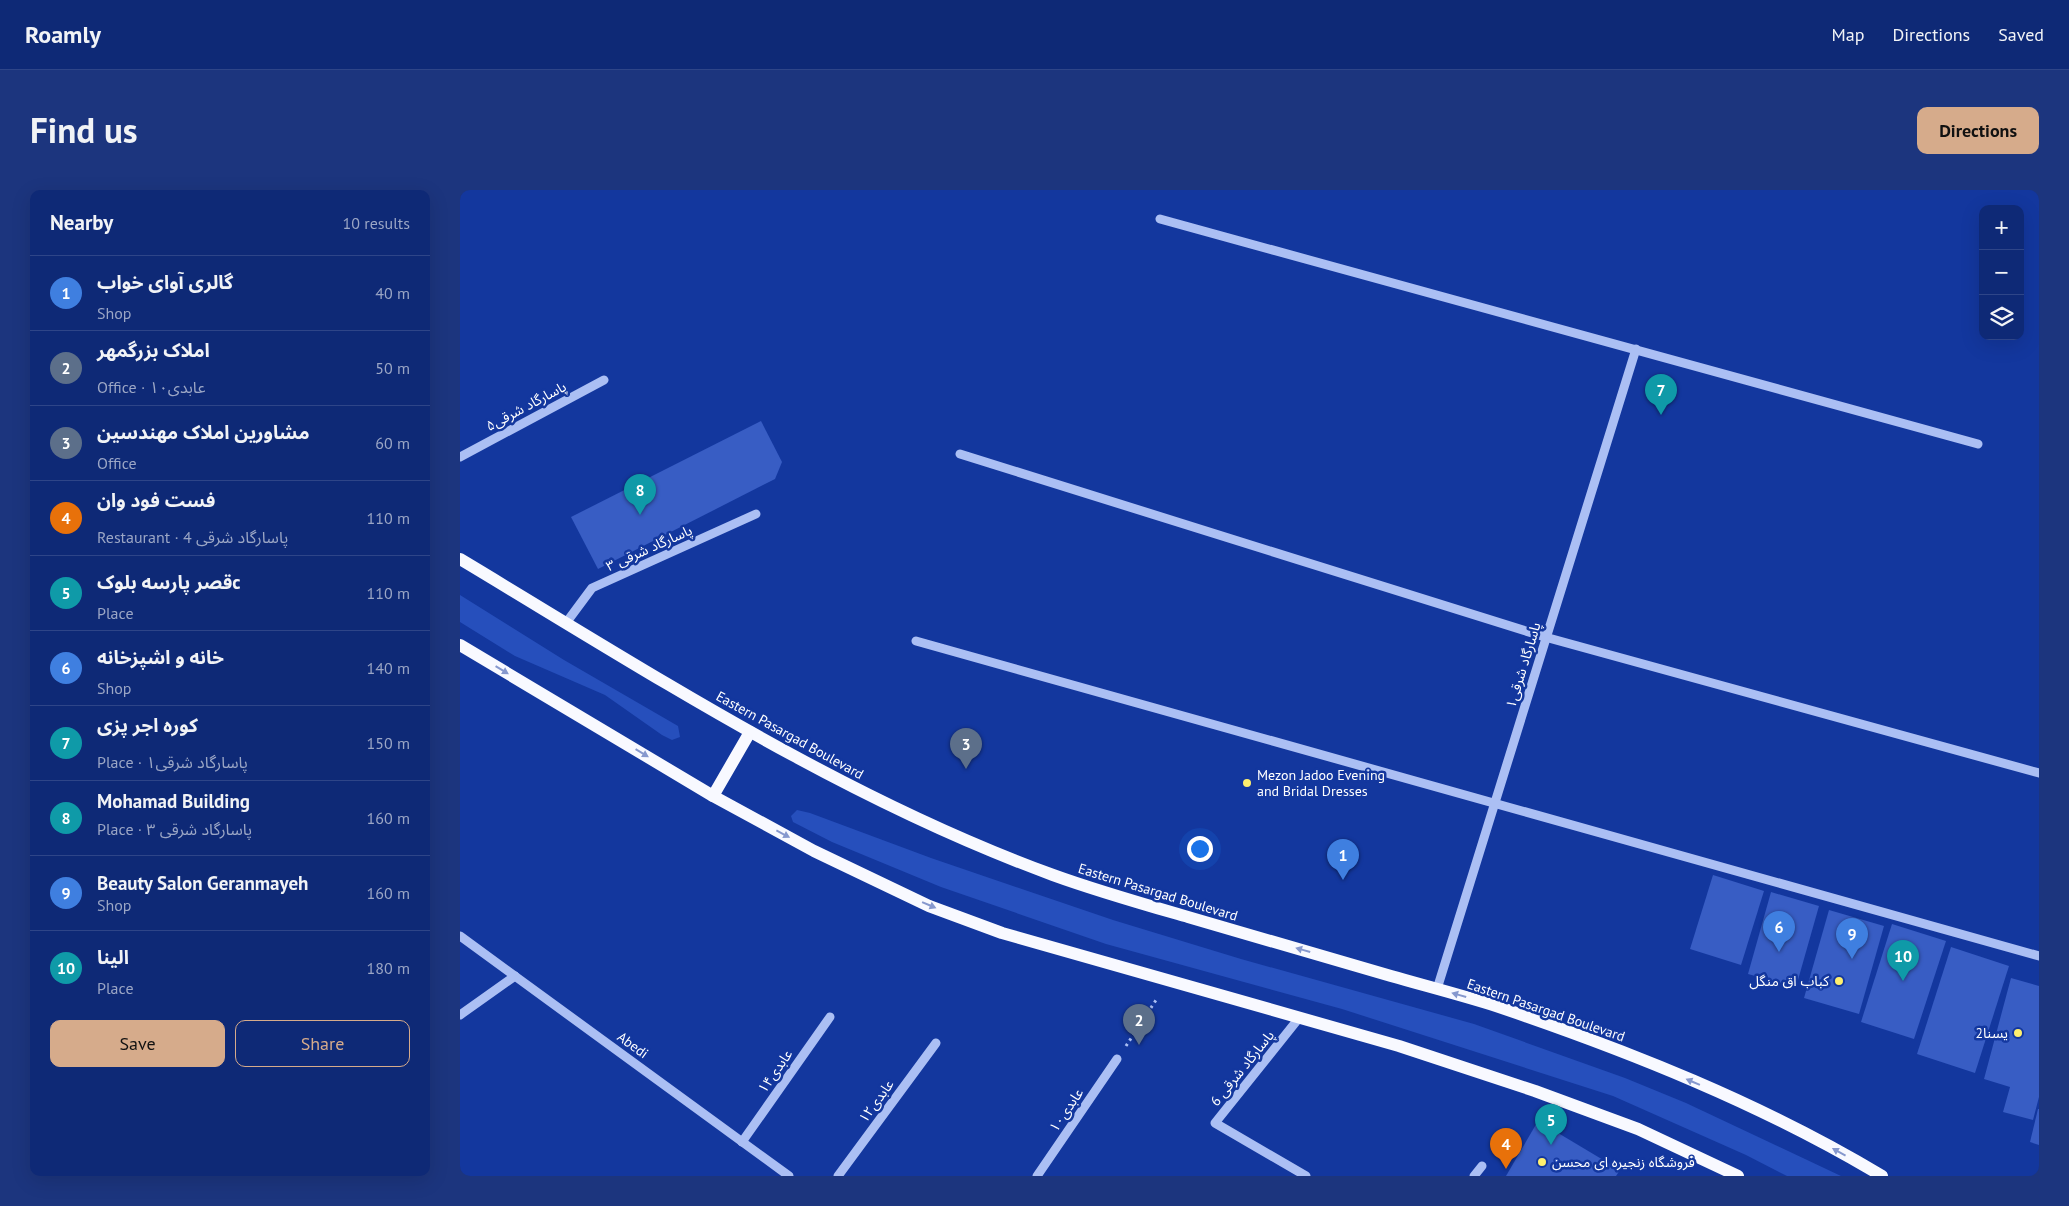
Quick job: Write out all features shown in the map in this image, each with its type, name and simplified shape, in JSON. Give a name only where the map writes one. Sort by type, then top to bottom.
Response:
[{"type":"main road","name":"Eastern Pasargad Boulevard","points":[[460,560],[750,732],[839,781],[979,846],[1054,876],[1128,900],[1494,1006],[1670,1071],[1804,1132],[1882,1176]]},
{"type":"main road","points":[[460,645],[713,796],[814,851],[929,906],[1002,933],[1399,1046],[1550,1096],[1638,1129],[1738,1176]]},
{"type":"main road","points":[[713,796],[750,732]]},
{"type":"street","points":[[1160,218],[1978,444]]},
{"type":"street","name":"پاسارگاد شرقی۱","points":[[1437,989],[1636,349]]},
{"type":"street","name":"پاسارگاد شرقی۵","points":[[460,457],[604,380]]},
{"type":"street","points":[[960,454],[1545,637],[2039,773]]},
{"type":"street","name":"پاسارگاد شرقی ۳","points":[[566,623],[592,588],[756,514]]},
{"type":"street","points":[[916,641],[2039,956]]},
{"type":"street","name":"Abedi","points":[[460,936],[790,1176]]},
{"type":"street","points":[[460,1015],[514,976]]},
{"type":"street","name":"عابدی۱۴","points":[[742,1142],[830,1017]]},
{"type":"street","name":"6 پاسارگاد شرقی","points":[[1300,1018],[1215,1123],[1306,1176]]},
{"type":"street","name":"عابدی۱۲","points":[[838,1176],[936,1043]]},
{"type":"street","name":"عابدی۱۰","points":[[1037,1176],[1117,1058]]},
{"type":"street","points":[[1474,1176],[1482,1166]]},
{"type":"path","points":[[1117,1058],[1169,981]]},
{"type":"shaded area","points":[[460,595],[564,660],[678,726],[680,737],[672,740],[662,735],[605,695],[515,656],[460,622]]},
{"type":"shaded area","points":[[797,810],[1113,920],[1241,959],[1474,1024],[1625,1078],[1686,1103],[1841,1176],[1787,1176],[1746,1155],[1613,1096],[1342,1009],[1106,944],[941,887],[832,842],[793,822],[791,816]]},
{"type":"building","points":[[761,421],[782,462],[775,479],[598,569],[571,517]]},
{"type":"building","points":[[1713,875],[1764,891],[1741,965],[1690,949]]},
{"type":"building","points":[[1771,892],[1819,906],[1796,987],[1748,974]]},
{"type":"building","points":[[1829,910],[1884,926],[1859,1014],[1804,998]]},
{"type":"building","points":[[1892,924],[1946,941],[1914,1039],[1861,1022]]},
{"type":"building","points":[[1951,947],[2009,966],[1975,1073],[1917,1054]]},
{"type":"building","name":"یسنا2","points":[[2011,978],[2039,986],[2039,1097],[2033,1120],[2003,1112],[2010,1087],[1984,1079]]},
{"type":"building","points":[[2039,1109],[2039,1145],[2030,1142]]},
{"type":"building","points":[[1538,1121],[1620,1170],[1616,1176],[1506,1176]]},
{"type":"place","name":"کوره اجر پزی","points":[[1661,415]]},
{"type":"place","name":"Mohamad Building","points":[[640,515]]},
{"type":"place","name":"مشاورین املاک مهندسین","points":[[966,769]]},
{"type":"place","name":"Mezon Jadoo Evening and Bridal Dresses","points":[[1247,783]]},
{"type":"place","name":"گالری آوای خواب","points":[[1343,880]]},
{"type":"place","name":"خانه و اشپزخانه","points":[[1779,952]]},
{"type":"place","name":"Beauty Salon Geranmayeh","points":[[1852,959]]},
{"type":"place","name":"کباب اق منگل","points":[[1839,981]]},
{"type":"place","name":"الینا","points":[[1903,981]]},
{"type":"place","name":"یسنا2","points":[[2018,1033]]},
{"type":"place","name":"املاک بزرگمهر","points":[[1139,1045]]},
{"type":"place","name":"قصر پارسه بلوکc","points":[[1551,1145]]},
{"type":"place","name":"فروشگاه زنجیره ای محسن","points":[[1542,1162]]},
{"type":"place","name":"فست فود وان","points":[[1506,1169]]}]
